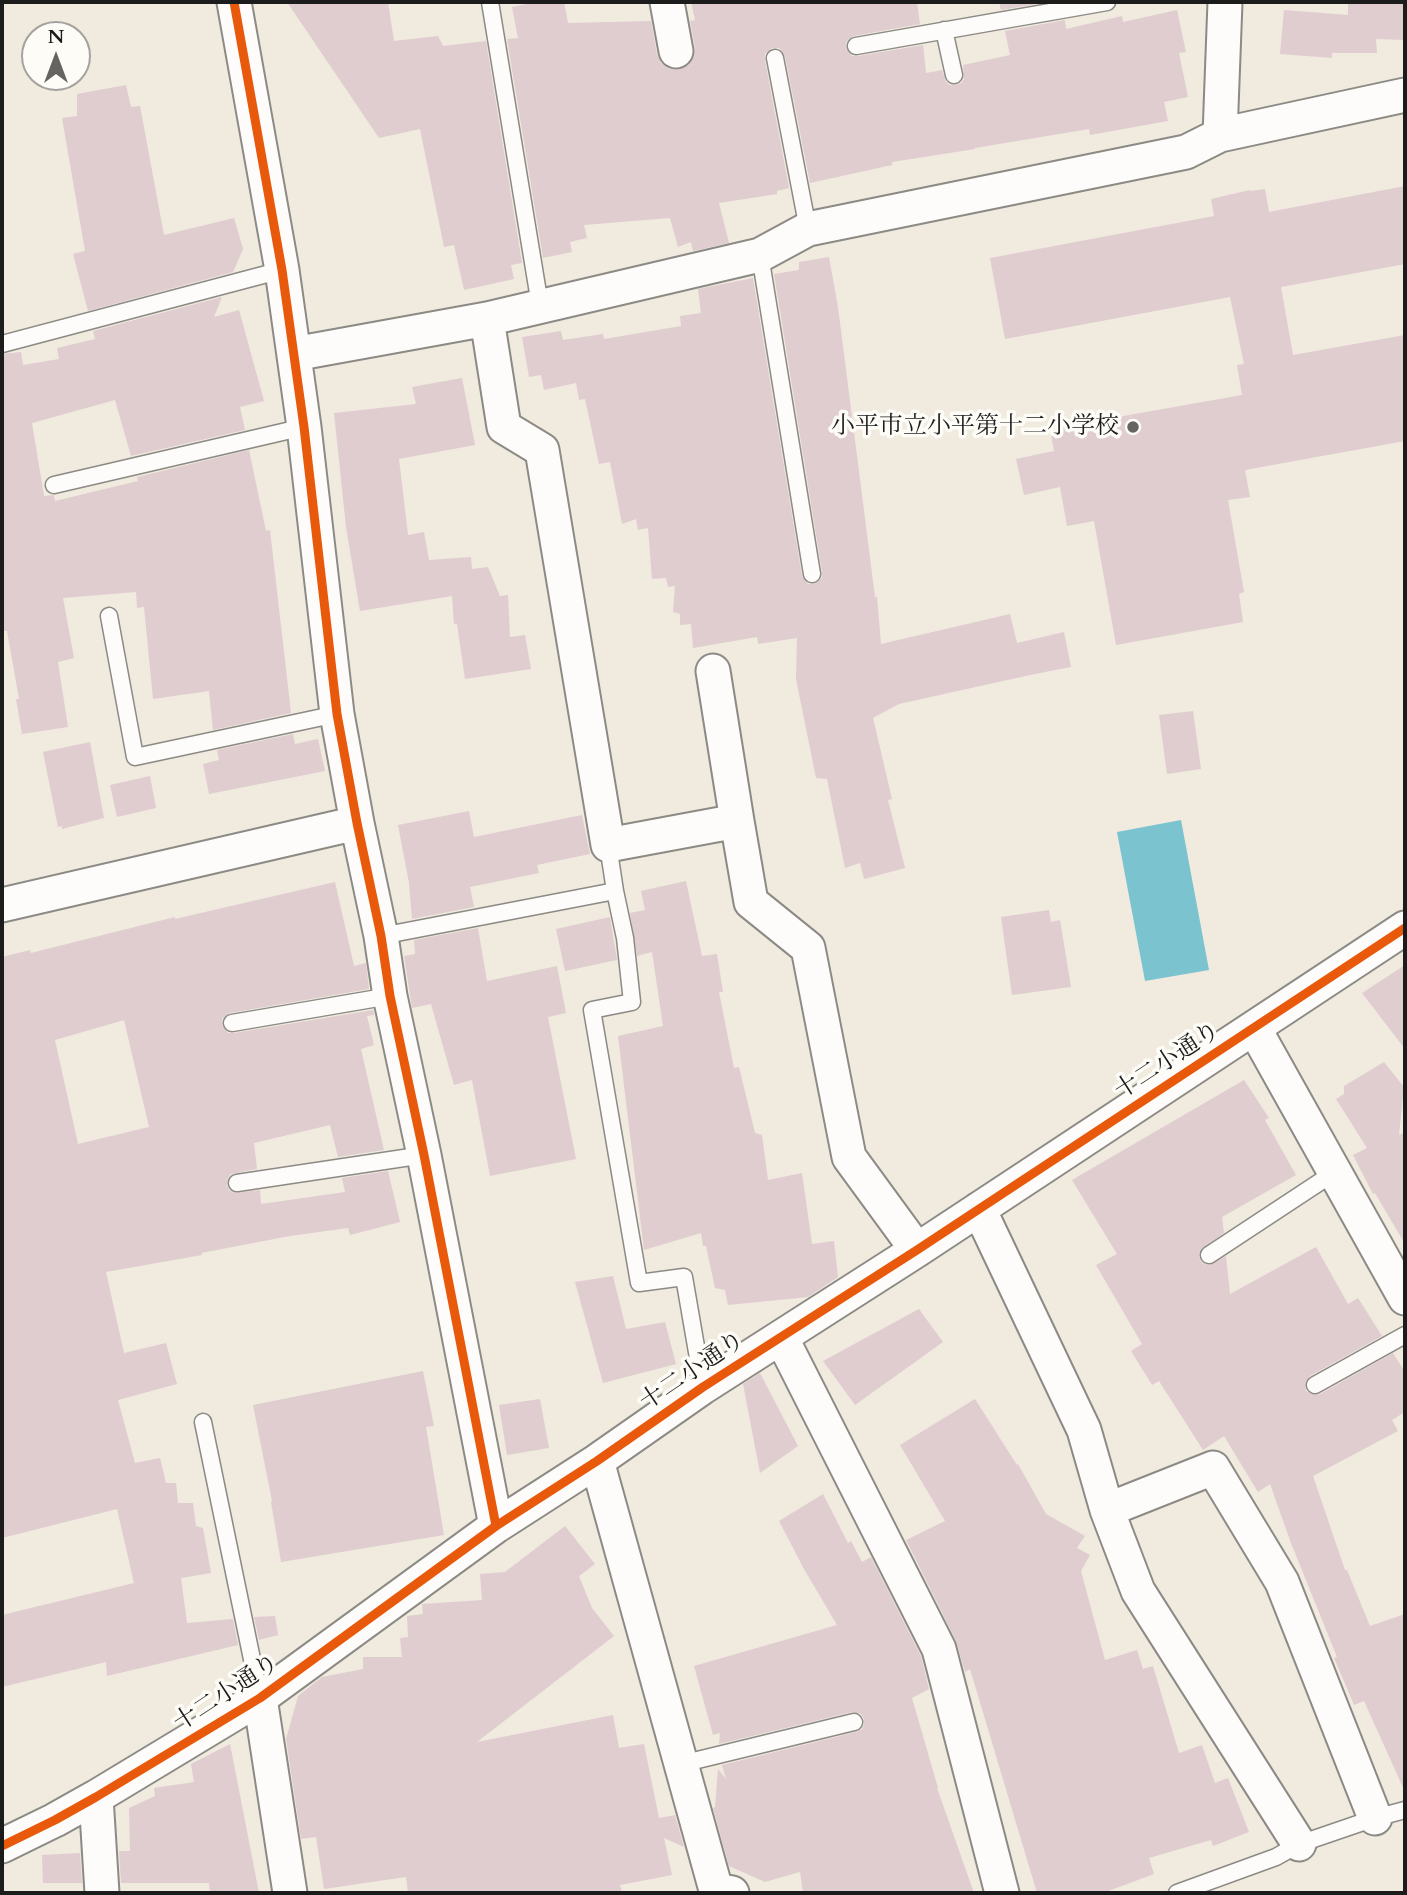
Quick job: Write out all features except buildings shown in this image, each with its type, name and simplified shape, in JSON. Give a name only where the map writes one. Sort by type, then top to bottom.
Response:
[{"type":"street","points":[[234,2],[282,270],[304,427],[337,714],[390,996],[424,1154],[496,1526]]},
{"type":"street","points":[[667,2],[676,51]]},
{"type":"street","points":[[1220,135],[1225,2]]},
{"type":"street","points":[[294,354],[487,319],[760,255],[808,229],[1186,152],[1220,135],[1405,95]]},
{"type":"street","points":[[487,319],[503,427],[542,450],[608,845],[737,821]]},
{"type":"street","points":[[713,671],[751,902],[808,948],[849,1157],[917,1250]]},
{"type":"street","points":[[2,905],[357,823]]},
{"type":"street","name":"十二小通り","points":[[2,1846],[96,1797],[260,1698],[496,1526],[597,1461],[703,1387],[917,1250],[1405,928]]},
{"type":"street","points":[[1254,1028],[1405,1298]]},
{"type":"street","points":[[979,1209],[1084,1430],[1108,1510],[1138,1591],[1299,1844]]},
{"type":"street","points":[[781,1337],[939,1649],[1002,1893]]},
{"type":"street","points":[[597,1461],[716,1890],[732,1893]]},
{"type":"street","points":[[1108,1510],[1213,1468],[1282,1582],[1390,1814]]},
{"type":"street","points":[[260,1698],[290,1893]]},
{"type":"street","points":[[96,1797],[102,1893]]},
{"type":"lane","points":[[490,2],[540,306]]},
{"type":"lane","points":[[856,46],[1107,2]]},
{"type":"lane","points":[[944,30],[954,75]]},
{"type":"lane","points":[[775,58],[808,229]]},
{"type":"lane","points":[[760,255],[812,574]]},
{"type":"lane","points":[[2,344],[282,270]]},
{"type":"lane","points":[[54,485],[304,427]]},
{"type":"lane","points":[[109,616],[135,757],[337,714]]},
{"type":"lane","points":[[608,845],[625,938],[632,1002],[592,1010],[639,1283],[684,1277],[703,1387]]},
{"type":"lane","points":[[380,936],[615,891]]},
{"type":"lane","points":[[232,1023],[390,996]]},
{"type":"lane","points":[[237,1183],[424,1154]]},
{"type":"lane","points":[[1209,1255],[1335,1172]]},
{"type":"lane","points":[[1315,1385],[1405,1335]]},
{"type":"lane","points":[[203,1422],[260,1698]]},
{"type":"lane","points":[[681,1763],[854,1722]]},
{"type":"lane","points":[[1177,1893],[1276,1857],[1299,1844],[1390,1814]]},
{"type":"water","points":[[1181,820],[1209,970],[1145,981],[1117,832]]},
{"type":"cycle path","points":[[234,2],[282,270],[304,427],[337,714],[381,936],[390,996],[424,1155],[496,1526]]},
{"type":"cycle path","points":[[2,1846],[96,1797],[260,1698],[496,1526],[597,1461],[703,1387],[917,1250],[1405,928]]},
{"type":"place","name":"小平市立小平第十二小学校","points":[[1133,427]]}]
